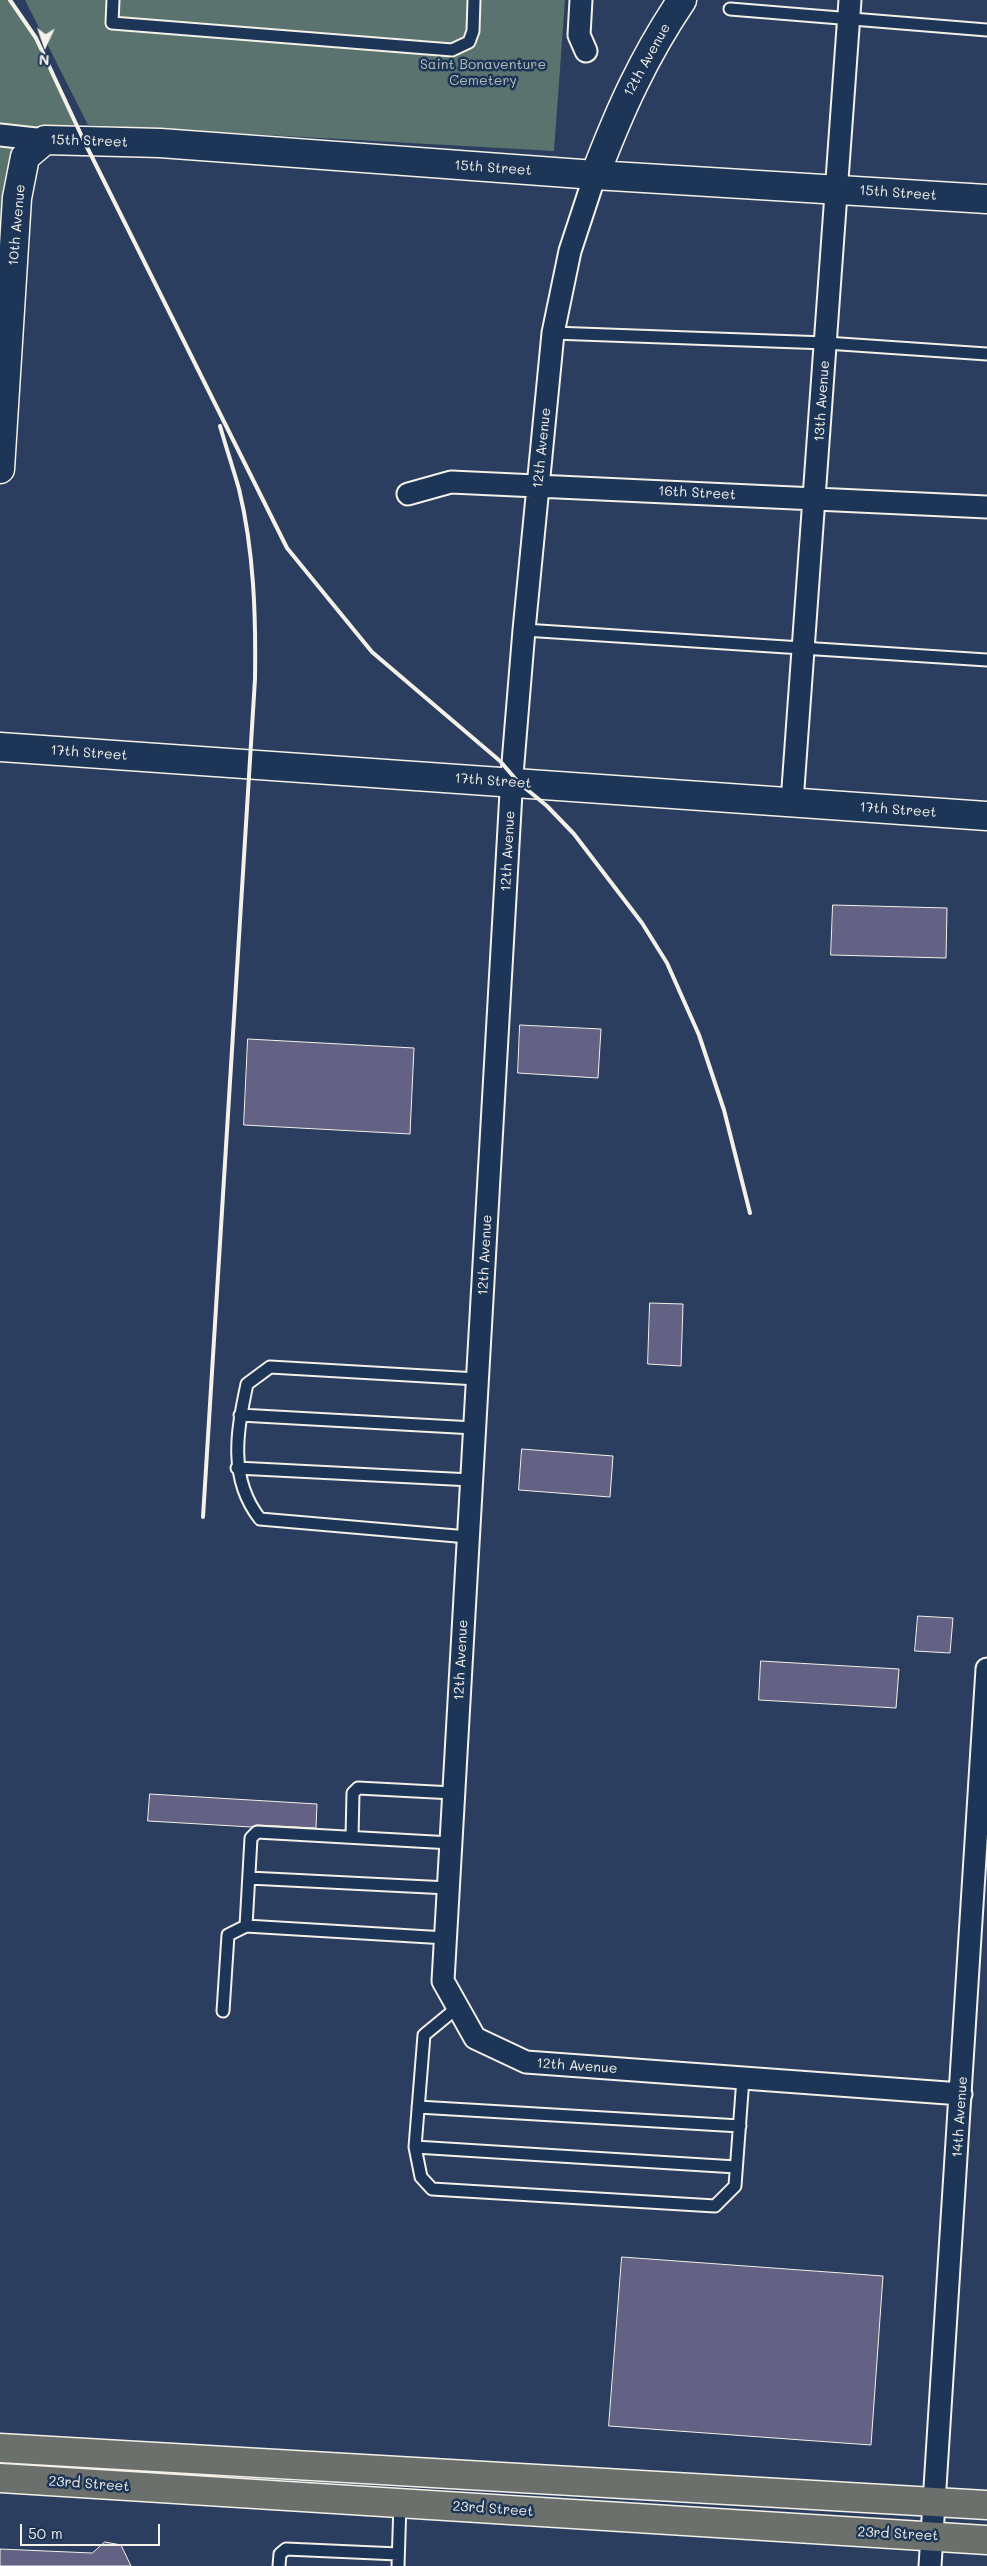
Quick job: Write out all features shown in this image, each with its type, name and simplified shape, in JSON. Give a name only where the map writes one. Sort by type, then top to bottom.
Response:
[{"type":"highway","points":[[0,2448],[987,2505]]},
{"type":"highway","name":"23rd Street","points":[[0,2478],[987,2540]]},
{"type":"highway","points":[[400,2503],[404,2496],[414,2492],[588,2495],[600,2490],[602,2483]]},
{"type":"main road","name":"12th Avenue","points":[[595,175],[621,108],[655,41],[682,0]]},
{"type":"main road","name":"15th Street","points":[[45,140],[160,143],[595,175],[837,188],[987,199]]},
{"type":"main road","name":"10th Avenue","points":[[1,453],[17,198],[25,157],[45,140]]},
{"type":"main road","name":"17th Street","points":[[0,747],[987,816]]},
{"type":"street","points":[[581,0],[579,35],[586,51]]},
{"type":"street","name":"13th Avenue","points":[[792,802],[850,10]]},
{"type":"street","name":"15th Street","points":[[0,136],[45,140]]},
{"type":"street","name":"12th Avenue","points":[[595,175],[570,252],[553,333],[524,630],[512,783],[443,1981],[475,2038],[526,2062],[961,2094]]},
{"type":"street","name":"16th Street","points":[[408,494],[451,482],[987,507]]},
{"type":"street","name":"14th Avenue","points":[[930,2566],[987,1668]]},
{"type":"lane","points":[[113,0],[112,23],[452,50],[469,42],[473,31],[474,0]]},
{"type":"lane","points":[[730,9],[850,10],[987,30]]},
{"type":"lane","points":[[553,333],[826,343],[987,354]]},
{"type":"lane","points":[[524,630],[987,660]]},
{"type":"lane","points":[[468,1537],[260,1519],[251,1507],[237,1468],[240,1415],[247,1384],[270,1367],[478,1379]]},
{"type":"lane","points":[[240,1415],[474,1428]]},
{"type":"lane","points":[[237,1468],[472,1480]]},
{"type":"lane","points":[[352,1838],[353,1793],[358,1788],[453,1793]]},
{"type":"lane","points":[[246,1926],[251,1838],[257,1832],[450,1843]]},
{"type":"lane","points":[[249,1878],[448,1888]]},
{"type":"lane","points":[[223,2011],[228,1935],[246,1926],[446,1938]]},
{"type":"lane","points":[[458,2008],[424,2035],[415,2147],[421,2178],[432,2189],[715,2206],[735,2186],[743,2078]]},
{"type":"lane","points":[[418,2107],[740,2126]]},
{"type":"lane","points":[[415,2147],[736,2167]]},
{"type":"lane","points":[[279,2566],[280,2554],[286,2549],[398,2560],[400,2503]]},
{"type":"green space","points":[[0,0],[10,0],[36,38],[84,141],[25,157],[0,469]]},
{"type":"green space","name":"Saint Bonaventure Cemetery","points":[[25,0],[565,0],[554,151],[88,125]]},
{"type":"building","points":[[833,905],[947,908],[946,958],[831,955]]},
{"type":"building","points":[[520,1025],[601,1029],[598,1078],[518,1073]]},
{"type":"building","points":[[248,1039],[414,1048],[410,1134],[244,1125]]},
{"type":"building","points":[[650,1303],[683,1304],[681,1366],[648,1364]]},
{"type":"building","points":[[522,1449],[613,1456],[610,1497],[519,1490]]},
{"type":"building","points":[[918,1616],[953,1618],[950,1653],[915,1651]]},
{"type":"building","points":[[761,1661],[899,1669],[896,1708],[759,1700]]},
{"type":"building","points":[[150,1794],[317,1804],[316,1828],[257,1825],[251,1827],[148,1821]]},
{"type":"building","points":[[622,2257],[883,2276],[871,2445],[609,2426]]},
{"type":"building","points":[[105,2542],[121,2545],[131,2566],[0,2566],[0,2549],[92,2553]]},
{"type":"railway","points":[[10,0],[36,38],[84,141],[287,548],[372,652],[500,761],[519,783],[547,806],[574,834],[642,923],[667,963],[699,1035],[724,1110],[750,1213]]},
{"type":"railway","points":[[203,1517],[255,679],[253,584],[248,536],[239,489],[220,426]]}]
